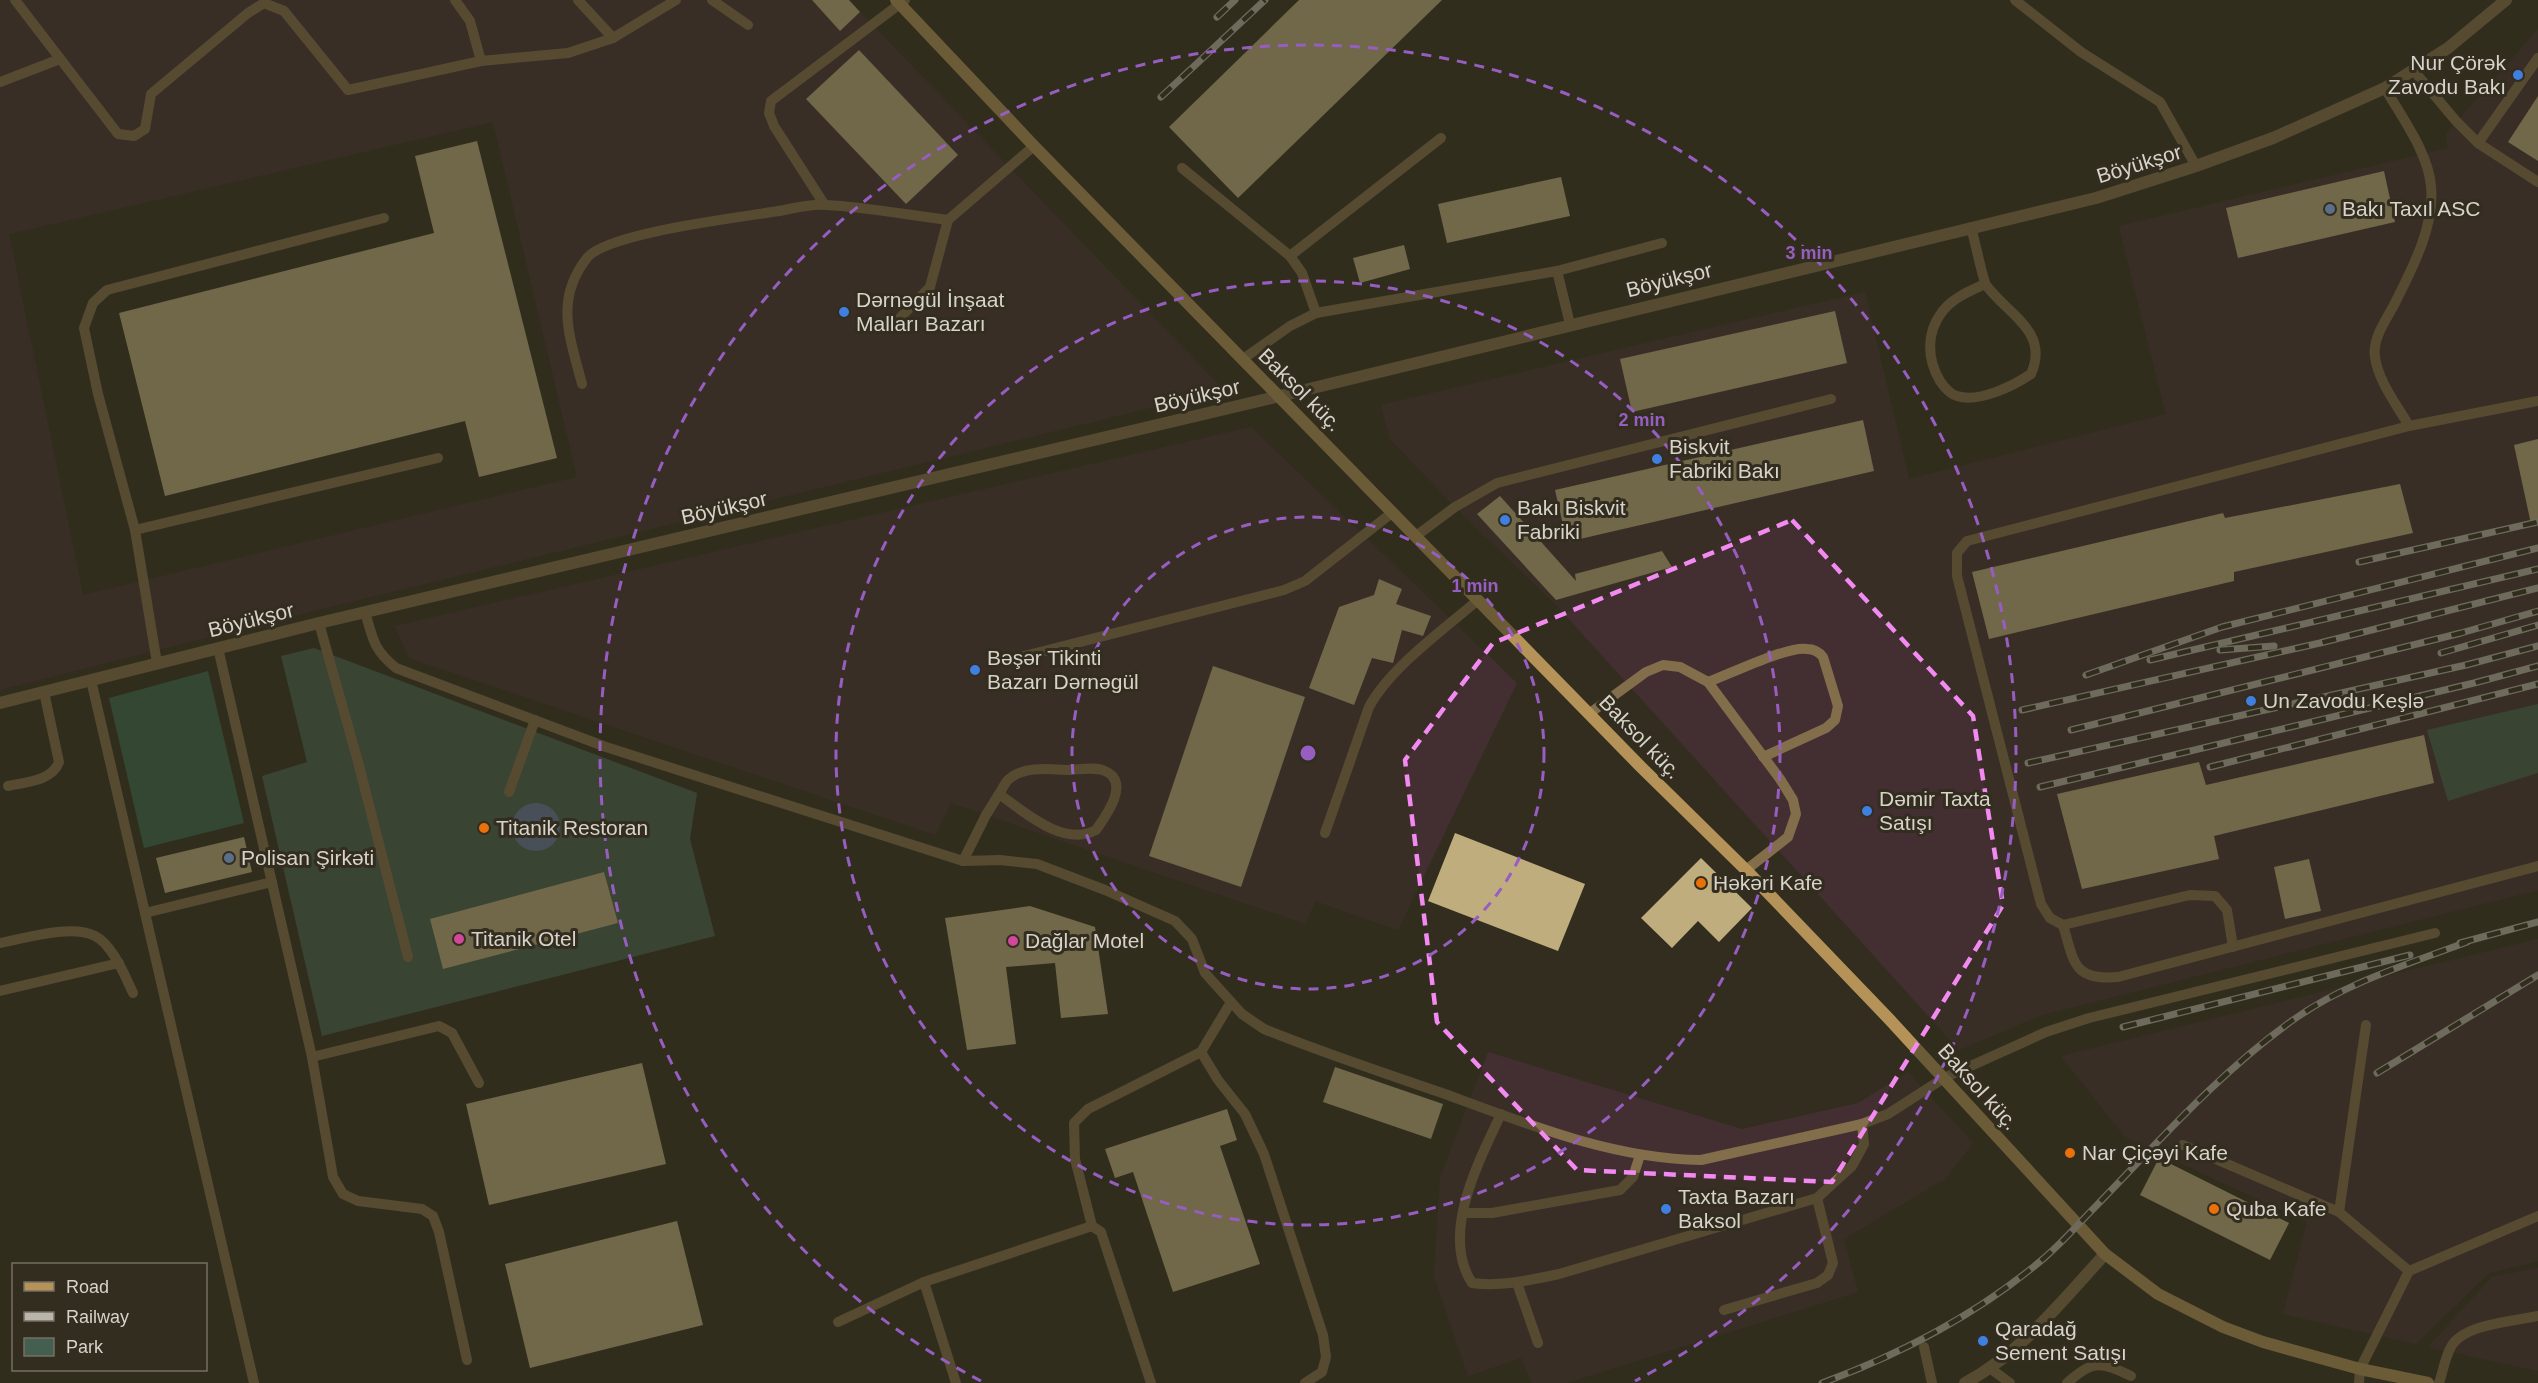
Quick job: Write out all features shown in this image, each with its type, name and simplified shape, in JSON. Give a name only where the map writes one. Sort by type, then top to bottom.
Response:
[{"type":"main road","name":"Baksol küç.","points":[[900,1],[1034,146],[1746,870],[1944,1078],[2105,1254],[2158,1294],[2192,1313],[2263,1342],[2360,1370],[2428,1383]]},
{"type":"street","name":"Böyükşor","points":[[0,703],[319,623],[1280,396],[2096,198],[2273,138],[2385,88],[2448,48],[2506,0]]},
{"type":"street","points":[[1965,1383],[1991,1369],[2019,1344],[2105,1254]]},
{"type":"lane","points":[[15,0],[118,134],[134,136],[145,129],[151,94],[248,13],[264,3],[284,11],[348,90],[481,61],[568,53],[613,38],[676,0]]},
{"type":"lane","points":[[455,0],[470,21],[481,61]]},
{"type":"lane","points":[[578,0],[613,38]]},
{"type":"lane","points":[[712,0],[748,25]]},
{"type":"lane","points":[[2015,0],[2081,52],[2160,102],[2196,166]]},
{"type":"lane","points":[[824,204],[774,126],[769,113],[771,101],[900,1]]},
{"type":"lane","points":[[2478,143],[2538,57]]},
{"type":"lane","points":[[0,82],[60,59]]},
{"type":"lane","points":[[2414,71],[2456,122],[2478,143],[2538,182]]},
{"type":"lane","points":[[2385,88],[2422,154],[2431,184],[2431,203],[2425,230],[2409,274],[2376,340],[2374,354],[2377,370],[2409,426]]},
{"type":"lane","points":[[1290,256],[1441,138]]},
{"type":"lane","points":[[898,320],[930,287],[948,220],[1034,146]]},
{"type":"lane","points":[[1182,168],[1290,256],[1302,273],[1316,313]]},
{"type":"lane","points":[[582,384],[567,326],[566,300],[588,256],[600,249],[672,228],[824,204],[948,220]]},
{"type":"lane","points":[[157,663],[135,530],[98,394],[84,328],[93,303],[107,290],[384,218]]},
{"type":"lane","points":[[1971,227],[1985,284],[2025,325],[2034,346],[2035,365],[2031,374],[2006,389],[1970,398],[1956,396],[1945,388],[1935,372],[1929,344],[1935,324],[1943,310],[1958,298],[1985,284]]},
{"type":"lane","points":[[1243,359],[1290,326],[1316,313],[1557,271],[1662,243]]},
{"type":"lane","points":[[1557,271],[1570,324]]},
{"type":"lane","points":[[1416,536],[1455,507],[1497,483],[1832,399]]},
{"type":"lane","points":[[2233,947],[2228,910],[2215,896],[2190,895],[2063,925],[2050,918],[2041,904],[1957,576],[1957,553],[1967,541],[2409,426],[2538,401]]},
{"type":"lane","points":[[135,530],[438,458]]},
{"type":"lane","points":[[1012,659],[1284,590],[1305,581],[1393,512]]},
{"type":"lane","points":[[1325,833],[1369,707],[1378,692],[1394,674],[1478,600]]},
{"type":"lane","points":[[365,612],[375,645],[381,655],[396,668],[606,747],[963,861],[1000,860],[1037,864],[1105,890],[1175,921],[1192,939],[1205,973],[1242,1014],[1264,1029],[1501,1114],[1599,1145],[1640,1155],[1676,1160],[1701,1160],[1862,1124],[1888,1114],[1944,1078],[2046,1032],[2089,1018],[2435,933]]},
{"type":"lane","points":[[319,623],[357,758],[408,957]]},
{"type":"lane","points":[[218,648],[312,1057],[333,1177],[343,1194],[358,1201],[422,1209],[433,1216],[439,1232],[467,1360]]},
{"type":"lane","points":[[1708,682],[1779,654],[1805,648],[1818,652],[1823,657],[1838,706],[1835,720],[1826,728],[1763,757]]},
{"type":"lane","points":[[1590,713],[1646,672],[1663,665],[1680,667],[1708,682],[1793,800],[1796,814],[1788,837],[1746,870]]},
{"type":"lane","points":[[91,680],[254,1383]]},
{"type":"lane","points":[[8,786],[49,776],[56,770],[59,762],[44,692]]},
{"type":"lane","points":[[508,792],[536,720]]},
{"type":"lane","points":[[963,861],[986,815],[1008,779],[1026,771],[1104,770],[1113,777],[1117,787],[1116,795],[1106,816],[1096,831],[1079,835],[1058,831],[1035,821],[999,794]]},
{"type":"lane","points":[[2063,925],[2074,963],[2079,969],[2097,979],[2118,977],[2538,866]]},
{"type":"lane","points":[[145,913],[272,882]]},
{"type":"lane","points":[[0,943],[78,930],[98,937],[119,963],[133,993]]},
{"type":"lane","points":[[0,991],[119,963]]},
{"type":"lane","points":[[1151,1383],[1101,1232],[1092,1226],[1075,1159],[1074,1123],[1088,1108],[1201,1052],[1231,1002]]},
{"type":"lane","points":[[2339,1212],[2366,1025]]},
{"type":"lane","points":[[312,1057],[439,1026],[452,1033],[479,1083]]},
{"type":"lane","points":[[1201,1052],[1218,1080],[1245,1114],[1264,1154],[1323,1335],[1326,1357],[1322,1372],[1305,1383]]},
{"type":"lane","points":[[1501,1114],[1473,1175],[1463,1213],[1458,1248],[1463,1269],[1472,1283],[1487,1285],[1518,1283],[1570,1270],[1817,1198],[1852,1166],[1864,1144],[1862,1124]]},
{"type":"lane","points":[[2183,1146],[2339,1212],[2409,1271]]},
{"type":"lane","points":[[1463,1213],[1492,1213],[1620,1190],[1633,1177],[1640,1155]]},
{"type":"lane","points":[[1724,1310],[1817,1283],[1828,1275],[1833,1263],[1817,1198]]},
{"type":"lane","points":[[2359,1383],[2360,1370],[2409,1271],[2537,1214]]},
{"type":"lane","points":[[838,1322],[924,1282],[1092,1226]]},
{"type":"lane","points":[[924,1282],[956,1383]]},
{"type":"lane","points":[[1518,1283],[1538,1343]]},
{"type":"lane","points":[[2439,1383],[2451,1346],[2463,1335],[2481,1327],[2538,1316]]},
{"type":"lane","points":[[1924,1347],[1932,1383]]},
{"type":"lane","points":[[2067,1383],[2083,1369],[2094,1364],[2106,1364],[2131,1376]]},
{"type":"lane","points":[[1991,1369],[2010,1383]]},
{"type":"highlighted area","points":[[1792,520],[1973,716],[2003,905],[1832,1182],[1577,1170],[1437,1022],[1405,760],[1493,643]]},
{"type":"shaded area","name":"Dərnəgül İnşaat Malları Bazarı","points":[[0,0],[812,0],[840,30],[860,12],[1224,390],[276,620],[0,690]],"holes":[[[493,122],[577,477],[83,595],[9,234]]]},
{"type":"shaded area","name":"Un Zavodu Keşlə","points":[[2538,29],[2538,890],[2042,1015],[1959,1050],[1557,606],[1455,507],[1390,439],[1381,405],[1865,292],[1909,479],[2166,414],[2119,226],[2448,148],[2446,134]]},
{"type":"shaded area","name":"Bəşər Tikinti Bazarı Dərnəgül","points":[[1251,427],[1517,683],[1398,930],[1315,901],[1306,924],[951,803],[935,835],[409,658],[395,626]]},
{"type":"shaded area","points":[[2538,939],[2538,1261],[2489,1273],[2416,1344],[2283,1314],[2307,1222],[2125,1137],[2061,1056]]},
{"type":"shaded area","name":"Taxta Bazarı Baksol","points":[[1488,1052],[1742,1129],[1858,1103],[1908,1072],[1973,1143],[1946,1178],[1844,1239],[1858,1292],[1566,1383],[1532,1383],[1521,1358],[1468,1376],[1434,1276],[1440,1178]]},
{"type":"shaded area","points":[[2538,1268],[2538,1371],[2428,1347],[2492,1277]]},
{"type":"green space","points":[[314,648],[697,793],[690,839],[715,936],[322,1036],[262,776],[307,762],[281,656]]},
{"type":"green space","points":[[208,671],[244,823],[144,848],[109,698]]},
{"type":"green space","points":[[2538,704],[2538,773],[2448,801],[2427,730]]},
{"type":"water","points":[[536,803],[553,810],[560,827],[553,844],[536,851],[519,844],[512,827],[519,810]]},
{"type":"building","points":[[812,0],[849,0],[860,12],[840,31]]},
{"type":"building","points":[[1299,0],[1442,0],[1238,198],[1169,127]]},
{"type":"building","points":[[859,50],[958,155],[906,204],[806,99]]},
{"type":"building","points":[[2538,96],[2538,161],[2508,142]]},
{"type":"building","points":[[477,141],[557,458],[479,477],[465,421],[165,496],[119,313],[434,233],[415,156]]},
{"type":"building","points":[[2384,171],[2395,222],[2238,258],[2226,208]]},
{"type":"building","points":[[1561,177],[1570,216],[1447,243],[1438,204]]},
{"type":"building","points":[[1404,245],[1410,269],[1360,283],[1353,258]]},
{"type":"building","points":[[1835,311],[1847,363],[1632,412],[1620,359]]},
{"type":"building","points":[[1863,420],[1874,471],[1567,542],[1555,490]]},
{"type":"building","points":[[2538,439],[2538,523],[2531,524],[2514,445]]},
{"type":"building","points":[[2400,484],[2413,533],[2234,572],[2234,581],[1989,639],[1972,572],[2223,513],[2225,518]]},
{"type":"building","points":[[1500,496],[1576,581],[1575,574],[1662,551],[1672,567],[1556,600],[1477,514]]},
{"type":"building","points":[[1379,579],[1402,589],[1396,604],[1431,616],[1423,636],[1402,630],[1393,663],[1372,658],[1354,705],[1309,688],[1339,607],[1374,595]]},
{"type":"building","points":[[1213,666],[1305,697],[1241,887],[1149,856]]},
{"type":"building","points":[[2424,735],[2434,783],[2214,836],[2219,859],[2082,889],[2057,794],[2199,762],[2206,785]]},
{"type":"building","points":[[1455,833],[1585,884],[1558,951],[1428,901]]},
{"type":"building","points":[[244,837],[252,872],[165,893],[156,858]]},
{"type":"building","name":"Həkəri Kafe","points":[[1701,858],[1752,908],[1719,942],[1698,921],[1672,948],[1641,918]]},
{"type":"building","points":[[2309,859],[2321,911],[2285,919],[2274,867]]},
{"type":"building","points":[[604,872],[618,923],[443,969],[430,919]]},
{"type":"building","points":[[1030,906],[1095,927],[1108,1014],[1061,1018],[1055,963],[1006,967],[1016,1044],[967,1050],[945,918]]},
{"type":"building","points":[[642,1063],[666,1164],[489,1205],[466,1104]]},
{"type":"building","points":[[1335,1067],[1443,1104],[1431,1139],[1323,1102]]},
{"type":"building","points":[[1227,1109],[1237,1140],[1220,1146],[1260,1264],[1173,1292],[1133,1172],[1115,1178],[1105,1149]]},
{"type":"building","name":"Quba Kafe","points":[[2159,1158],[2289,1223],[2270,1260],[2140,1195]]},
{"type":"building","points":[[677,1221],[703,1325],[530,1368],[505,1264]]},
{"type":"railway","points":[[1217,17],[1235,0]]},
{"type":"railway","points":[[1161,97],[1265,0]]},
{"type":"railway","points":[[2359,562],[2538,522]]},
{"type":"railway","points":[[2086,675],[2222,627],[2538,548]]},
{"type":"railway","points":[[2150,660],[2538,569]]},
{"type":"railway","points":[[2022,710],[2320,643],[2538,588]]},
{"type":"railway","points":[[2071,730],[2461,633],[2538,611]]},
{"type":"railway","points":[[2441,653],[2538,625]]},
{"type":"railway","points":[[2220,650],[2274,646]]},
{"type":"railway","points":[[2028,763],[2466,665],[2538,646]]},
{"type":"railway","points":[[2040,787],[2538,666]]},
{"type":"railway","points":[[2210,767],[2538,684]]},
{"type":"railway","points":[[2460,943],[2538,922]]},
{"type":"railway","points":[[1822,1383],[1910,1345],[1966,1314],[2018,1279],[2058,1246],[2216,1084],[2266,1040],[2293,1020],[2355,985],[2467,942]]},
{"type":"railway","points":[[2123,1027],[2410,955]]},
{"type":"railway","points":[[2377,1073],[2538,975]]},
{"type":"place","name":"Nur Çörək Zavodu Bakı","points":[[2518,75]]},
{"type":"place","name":"Bakı Taxıl ASC","points":[[2330,209]]},
{"type":"place","name":"Dərnəgül İnşaat Malları Bazarı","points":[[844,312]]},
{"type":"place","name":"Biskvit Fabriki Bakı","points":[[1657,459]]},
{"type":"place","name":"Bakı Biskvit Fabriki","points":[[1505,520]]},
{"type":"place","name":"Bəşər Tikinti Bazarı Dərnəgül","points":[[975,670]]},
{"type":"place","name":"Un Zavodu Keşlə","points":[[2251,701]]},
{"type":"place","name":"Dəmir Taxta Satışı","points":[[1867,811]]},
{"type":"place","name":"Titanik Restoran","points":[[484,828]]},
{"type":"place","name":"Polisan Şirkəti","points":[[229,858]]},
{"type":"place","name":"Həkəri Kafe","points":[[1701,883]]},
{"type":"place","name":"Titanik Otel","points":[[459,939]]},
{"type":"place","name":"Dağlar Motel","points":[[1013,941]]},
{"type":"place","name":"Nar Çiçəyi Kafe","points":[[2070,1153]]},
{"type":"place","name":"Taxta Bazarı Baksol","points":[[1666,1209]]},
{"type":"place","name":"Quba Kafe","points":[[2214,1209]]},
{"type":"place","name":"Qaradağ Sement Satışı","points":[[1983,1341]]}]
